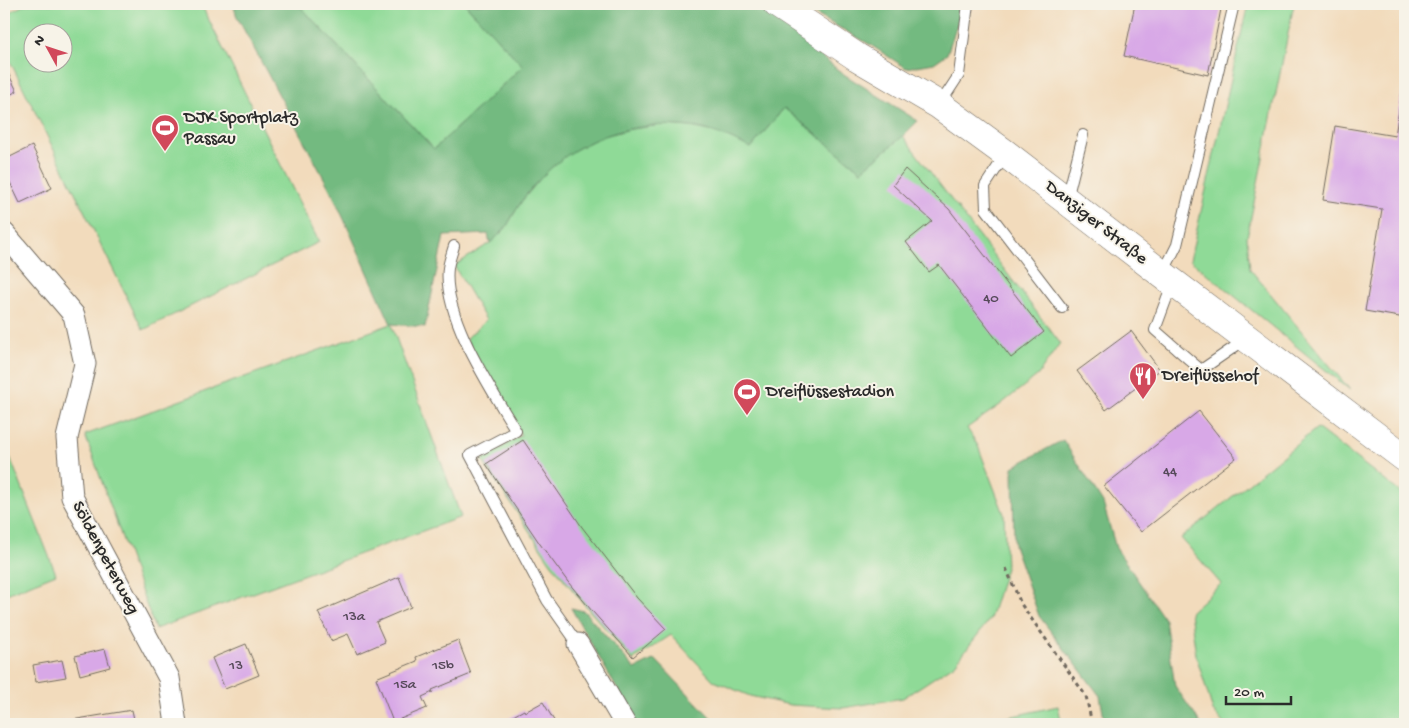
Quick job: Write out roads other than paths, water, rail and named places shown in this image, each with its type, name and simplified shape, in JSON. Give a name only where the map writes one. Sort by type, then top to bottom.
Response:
[{"type":"street","name":"Danziger Straße","points":[[776,4],[857,57],[939,105],[1067,200],[1405,458]]},
{"type":"street","name":"Söldenpeterweg","points":[[4,232],[74,315],[85,364],[67,438],[72,498],[169,678],[176,724]]},
{"type":"street","points":[[578,644],[625,724]]},
{"type":"lane","points":[[939,105],[959,75],[968,4]]},
{"type":"lane","points":[[1234,4],[1155,330],[1201,370],[1247,338]]},
{"type":"lane","points":[[1067,200],[1083,135]]},
{"type":"lane","points":[[1006,154],[985,186],[986,210],[1062,308]]},
{"type":"lane","points":[[454,246],[448,269],[450,297],[465,341],[516,431],[470,455],[547,600],[578,644]]},
{"type":"place","name":"DJK Sportplatz Passau","points":[[165,152]]},
{"type":"place","name":"Dreiflüssehof","points":[[1143,400]]},
{"type":"place","name":"Dreiflüssestadion","points":[[747,416]]}]
